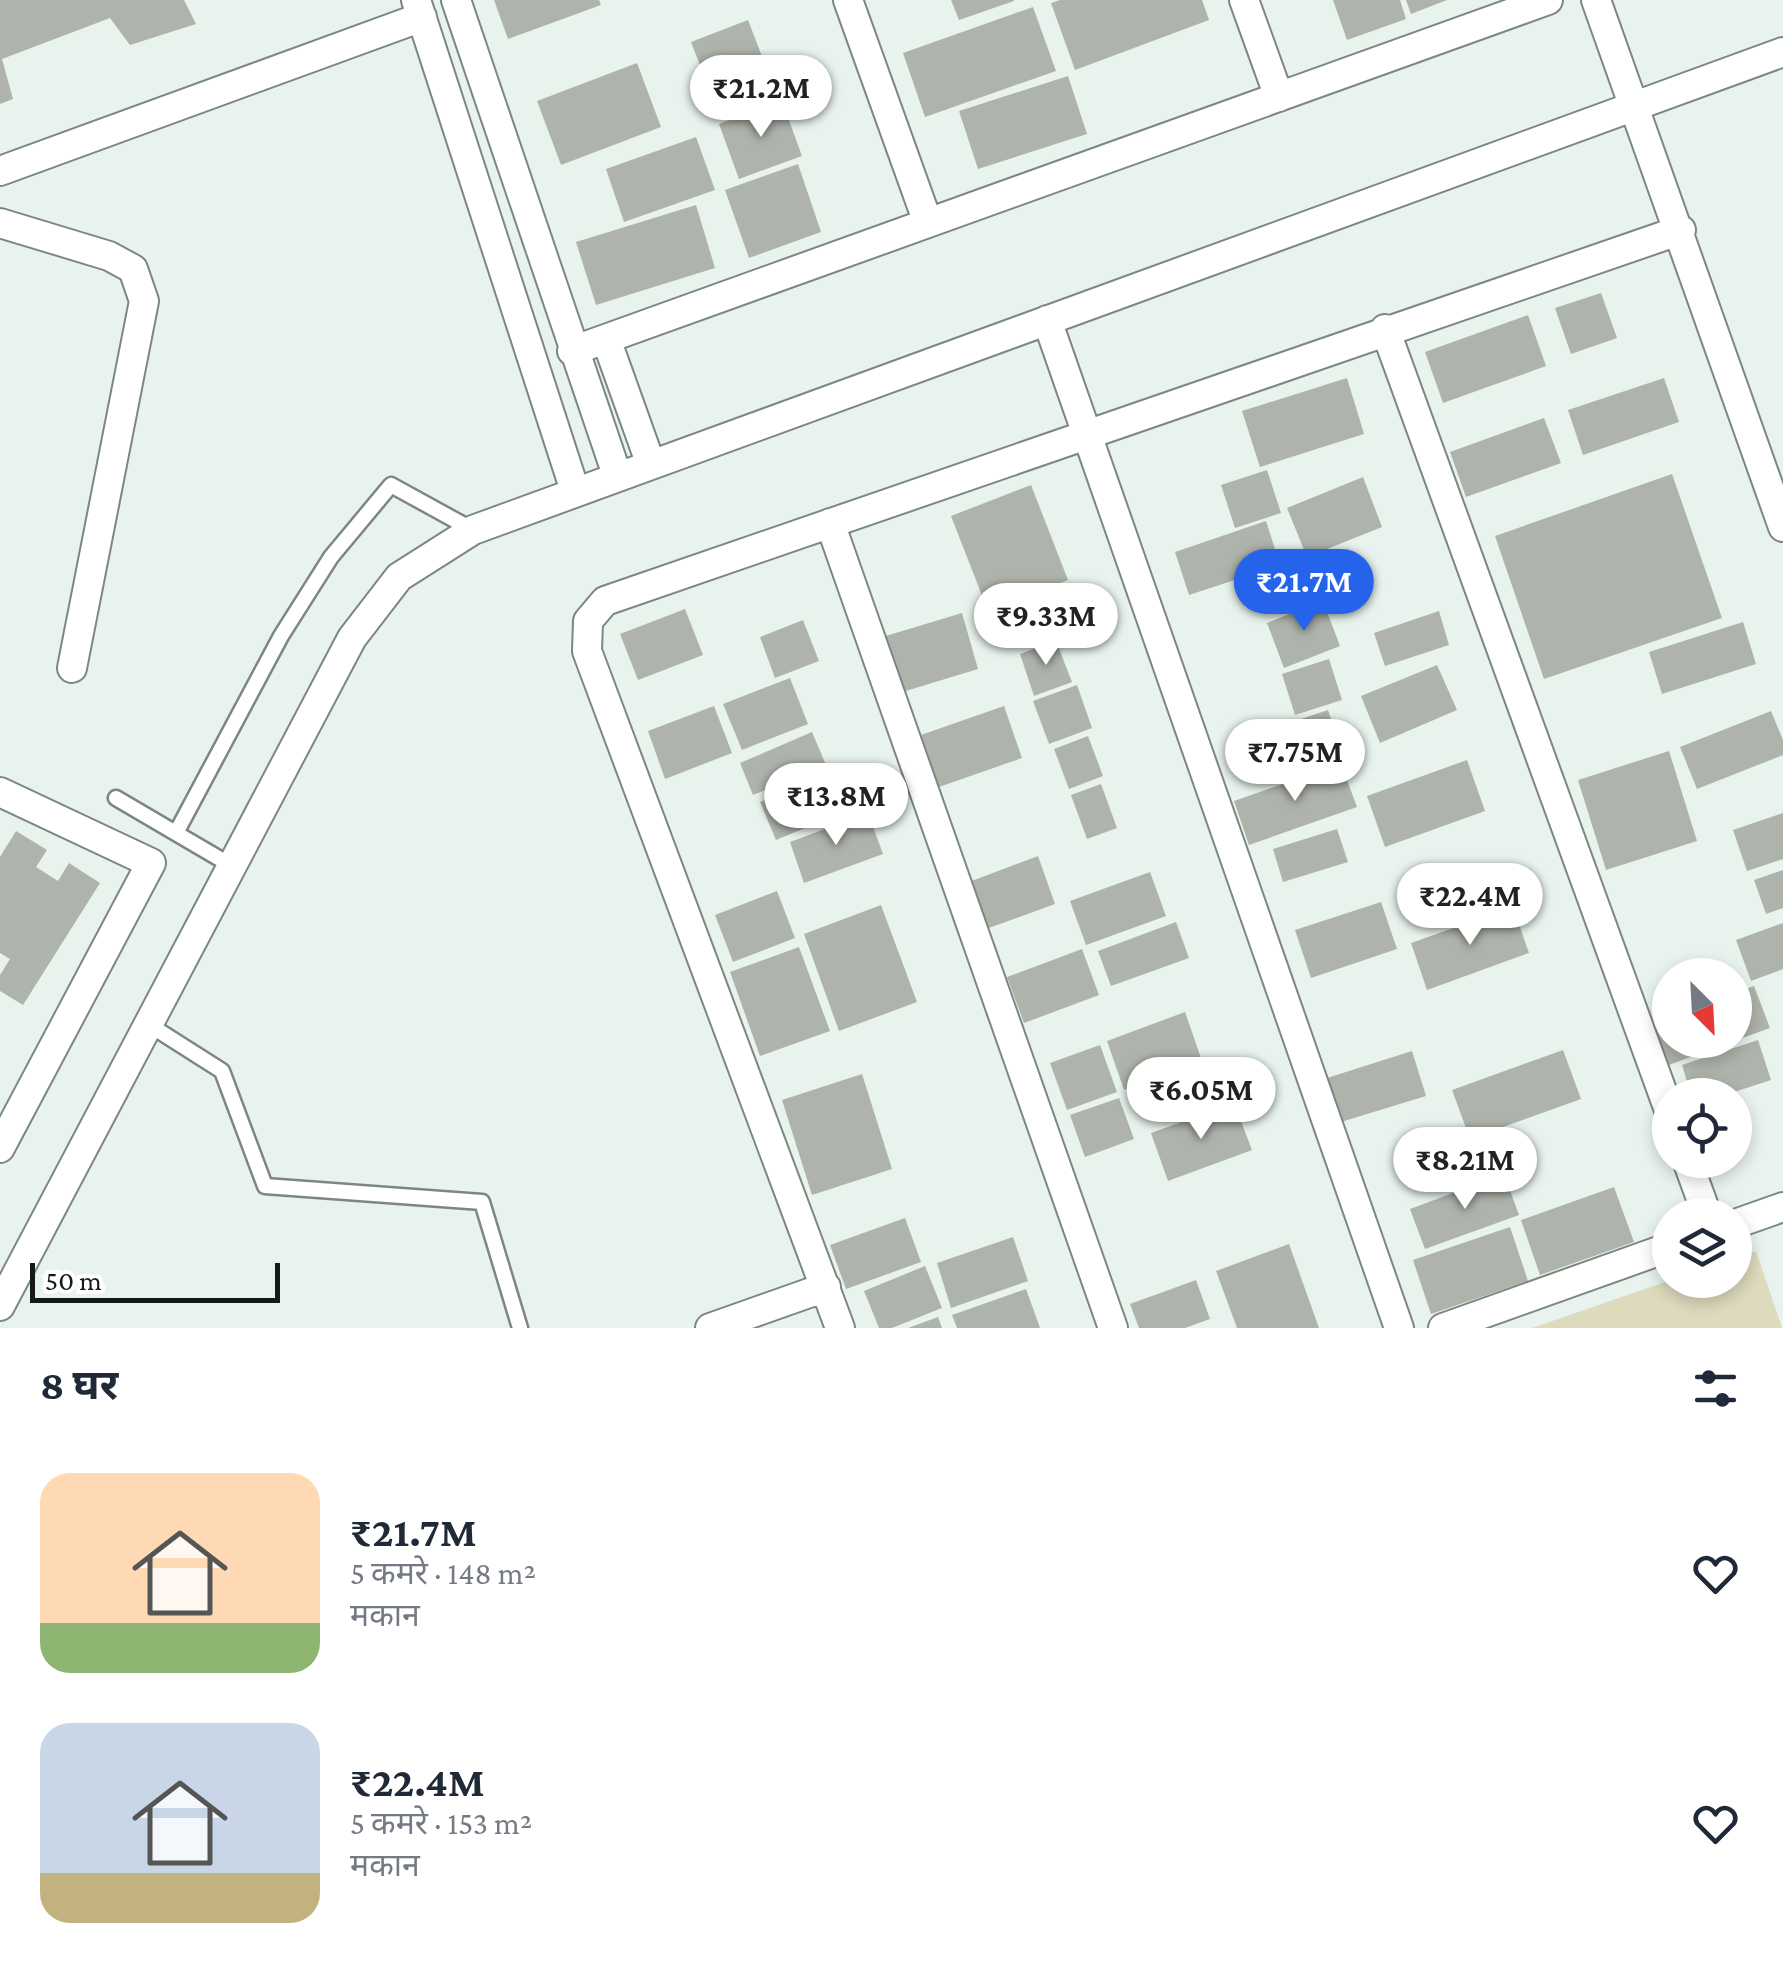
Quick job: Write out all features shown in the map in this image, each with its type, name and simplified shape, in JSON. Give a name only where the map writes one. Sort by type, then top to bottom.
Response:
[{"type":"street","points":[[456,0],[572,352],[617,475]]},
{"type":"street","points":[[848,0],[928,224]]},
{"type":"street","points":[[1244,0],[1278,97]]},
{"type":"street","points":[[572,352],[1548,0]]},
{"type":"street","points":[[1596,0],[1681,230],[1783,527]]},
{"type":"street","points":[[0,171],[419,8],[575,491]]},
{"type":"street","points":[[0,1306],[352,638],[400,576],[472,530],[650,462],[1783,52]]},
{"type":"street","points":[[0,223],[109,256],[133,269],[144,301],[72,668]]},
{"type":"street","points":[[840,1328],[587,651],[588,621],[605,601],[1384,329],[1681,230]]},
{"type":"street","points":[[1048,320],[1400,1328]]},
{"type":"street","points":[[1384,329],[1657,1078]]},
{"type":"street","points":[[606,340],[650,462]]},
{"type":"street","points":[[830,524],[1114,1328]]},
{"type":"street","points":[[0,792],[151,862],[0,1148]]},
{"type":"street","points":[[1752,1218],[1783,1207]]},
{"type":"street","points":[[1443,1328],[1652,1253]]},
{"type":"street","points":[[710,1328],[826,1287]]},
{"type":"lane","points":[[176,833],[280,636],[331,557],[391,486],[472,530]]},
{"type":"lane","points":[[116,798],[232,866]]},
{"type":"lane","points":[[148,1024],[222,1071],[265,1186],[482,1202],[520,1328]]},
{"type":"shaded area","points":[[1756,1251],[1782,1328],[1532,1328],[1652,1287],[1652,1298],[1752,1298],[1752,1252]]},
{"type":"building","points":[[0,0],[184,0],[196,24],[130,45],[110,18],[2,59],[13,99],[0,104]]},
{"type":"building","points":[[494,0],[599,0],[601,5],[508,39]]},
{"type":"building","points":[[951,0],[1014,0],[1014,1],[959,20]]},
{"type":"building","points":[[1202,0],[1209,20],[1075,70],[1051,3]]},
{"type":"building","points":[[1333,0],[1400,0],[1406,19],[1347,40]]},
{"type":"building","points":[[1406,0],[1447,0],[1411,14]]},
{"type":"building","points":[[1033,7],[1056,71],[925,117],[903,53]]},
{"type":"building","points":[[748,20],[768,72],[711,94],[691,42]]},
{"type":"building","points":[[637,63],[661,127],[561,165],[537,101]]},
{"type":"building","points":[[1068,76],[1087,134],[978,169],[959,111]]},
{"type":"building","points":[[782,101],[802,156],[739,179],[719,124]]},
{"type":"building","points":[[696,137],[715,190],[624,222],[606,169]]},
{"type":"building","points":[[798,164],[821,232],[749,258],[725,190]]},
{"type":"building","points":[[696,205],[715,268],[596,305],[576,242]]},
{"type":"building","points":[[1601,293],[1617,338],[1571,354],[1555,308]]},
{"type":"building","points":[[1528,315],[1546,366],[1443,403],[1425,352]]},
{"type":"building","points":[[1347,378],[1364,434],[1260,467],[1242,411]]},
{"type":"building","points":[[1664,378],[1679,422],[1583,455],[1568,410]]},
{"type":"building","points":[[1544,418],[1561,463],[1466,497],[1450,452]]},
{"type":"building","points":[[1267,470],[1281,513],[1235,528],[1221,485]]},
{"type":"building","points":[[1672,474],[1722,618],[1544,679],[1495,536]]},
{"type":"building","points":[[1363,477],[1382,527],[1307,557],[1287,508]]},
{"type":"building","points":[[1031,485],[1068,580],[988,611],[951,516]]},
{"type":"building","points":[[1266,521],[1280,565],[1189,595],[1175,552]]},
{"type":"building","points":[[1323,601],[1340,646],[1284,668],[1267,623]]},
{"type":"building","points":[[685,609],[703,655],[638,680],[620,634]]},
{"type":"building","points":[[1439,611],[1449,645],[1385,666],[1374,633]]},
{"type":"building","points":[[962,613],[978,669],[896,694],[879,638]]},
{"type":"building","points":[[803,620],[819,661],[775,678],[760,637]]},
{"type":"building","points":[[1743,622],[1756,664],[1662,694],[1649,652]]},
{"type":"building","points":[[1056,641],[1072,682],[1034,696],[1020,654]]},
{"type":"building","points":[[1329,659],[1342,700],[1295,715],[1282,674]]},
{"type":"building","points":[[1437,665],[1457,710],[1380,743],[1361,696]]},
{"type":"building","points":[[790,678],[808,724],[742,750],[723,704]]},
{"type":"building","points":[[1077,685],[1092,728],[1049,744],[1033,701]]},
{"type":"building","points":[[714,706],[732,753],[665,779],[648,731]]},
{"type":"building","points":[[1004,706],[1022,758],[939,787],[921,735]]},
{"type":"building","points":[[1328,710],[1343,755],[1257,784],[1242,739]]},
{"type":"building","points":[[1771,711],[1783,740],[1783,755],[1697,789],[1680,747]]},
{"type":"building","points":[[812,732],[826,765],[753,795],[740,763]]},
{"type":"building","points":[[1088,736],[1103,776],[1069,789],[1054,749]]},
{"type":"building","points":[[1669,751],[1697,841],[1606,870],[1578,780]]},
{"type":"building","points":[[1467,760],[1485,811],[1385,847],[1367,796]]},
{"type":"building","points":[[1341,764],[1357,807],[1249,845],[1234,801]]},
{"type":"building","points":[[831,773],[846,811],[776,840],[760,802]]},
{"type":"building","points":[[1101,784],[1117,828],[1087,839],[1071,795]]},
{"type":"building","points":[[868,813],[883,854],[804,883],[790,842]]},
{"type":"building","points":[[1783,813],[1783,859],[1747,871],[1733,830]]},
{"type":"building","points":[[1337,829],[1348,862],[1283,882],[1273,849]]},
{"type":"building","points":[[16,831],[47,850],[36,867],[58,881],[69,863],[100,883],[23,1005],[0,991],[0,975],[10,959],[0,953],[0,857]]},
{"type":"building","points":[[1038,856],[1055,904],[986,929],[969,882]]},
{"type":"building","points":[[1783,870],[1783,908],[1766,914],[1754,880]]},
{"type":"building","points":[[1150,872],[1166,916],[1086,945],[1070,901]]},
{"type":"building","points":[[777,891],[795,938],[733,962],[715,915]]},
{"type":"building","points":[[1381,902],[1397,949],[1311,978],[1295,930]]},
{"type":"building","points":[[881,905],[917,1002],[839,1031],[804,934]]},
{"type":"building","points":[[1513,907],[1529,953],[1427,990],[1411,943]]},
{"type":"building","points":[[1176,922],[1189,958],[1111,986],[1098,951]]},
{"type":"building","points":[[1783,923],[1783,969],[1752,981],[1752,958],[1743,958],[1736,940]]},
{"type":"building","points":[[799,947],[830,1031],[760,1056],[730,972]]},
{"type":"building","points":[[1082,949],[1099,995],[1024,1023],[1007,977]]},
{"type":"building","points":[[1752,987],[1770,1028],[1752,1035]]},
{"type":"building","points":[[1185,1012],[1202,1061],[1124,1090],[1107,1041]]},
{"type":"building","points":[[1758,1040],[1771,1080],[1752,1086],[1752,1078],[1686,1078],[1682,1065],[1703,1058],[1752,1058],[1752,1042]]},
{"type":"building","points":[[1100,1045],[1117,1092],[1067,1110],[1050,1063]]},
{"type":"building","points":[[1563,1050],[1581,1099],[1470,1139],[1452,1090]]},
{"type":"building","points":[[1412,1051],[1426,1096],[1341,1122],[1327,1078]]},
{"type":"building","points":[[1663,1058],[1688,1058],[1666,1066]]},
{"type":"building","points":[[862,1074],[892,1169],[812,1195],[782,1100]]},
{"type":"building","points":[[1119,1098],[1134,1139],[1085,1157],[1070,1115]]},
{"type":"building","points":[[1234,1103],[1252,1150],[1168,1181],[1151,1133]]},
{"type":"building","points":[[1504,1174],[1519,1215],[1425,1249],[1410,1209]]},
{"type":"building","points":[[1614,1187],[1634,1242],[1540,1275],[1521,1220]]},
{"type":"building","points":[[905,1218],[921,1262],[846,1289],[830,1245]]},
{"type":"building","points":[[1510,1227],[1528,1281],[1431,1314],[1413,1260]]},
{"type":"building","points":[[1013,1237],[1028,1281],[951,1308],[937,1263]]},
{"type":"building","points":[[1289,1244],[1319,1328],[1237,1328],[1216,1271]]},
{"type":"building","points":[[925,1266],[942,1308],[892,1328],[879,1328],[864,1291]]},
{"type":"building","points":[[1196,1280],[1210,1319],[1185,1328],[1139,1328],[1130,1304]]},
{"type":"building","points":[[1026,1289],[1040,1328],[957,1328],[952,1315]]},
{"type":"building","points":[[938,1317],[942,1328],[908,1328]]}]
